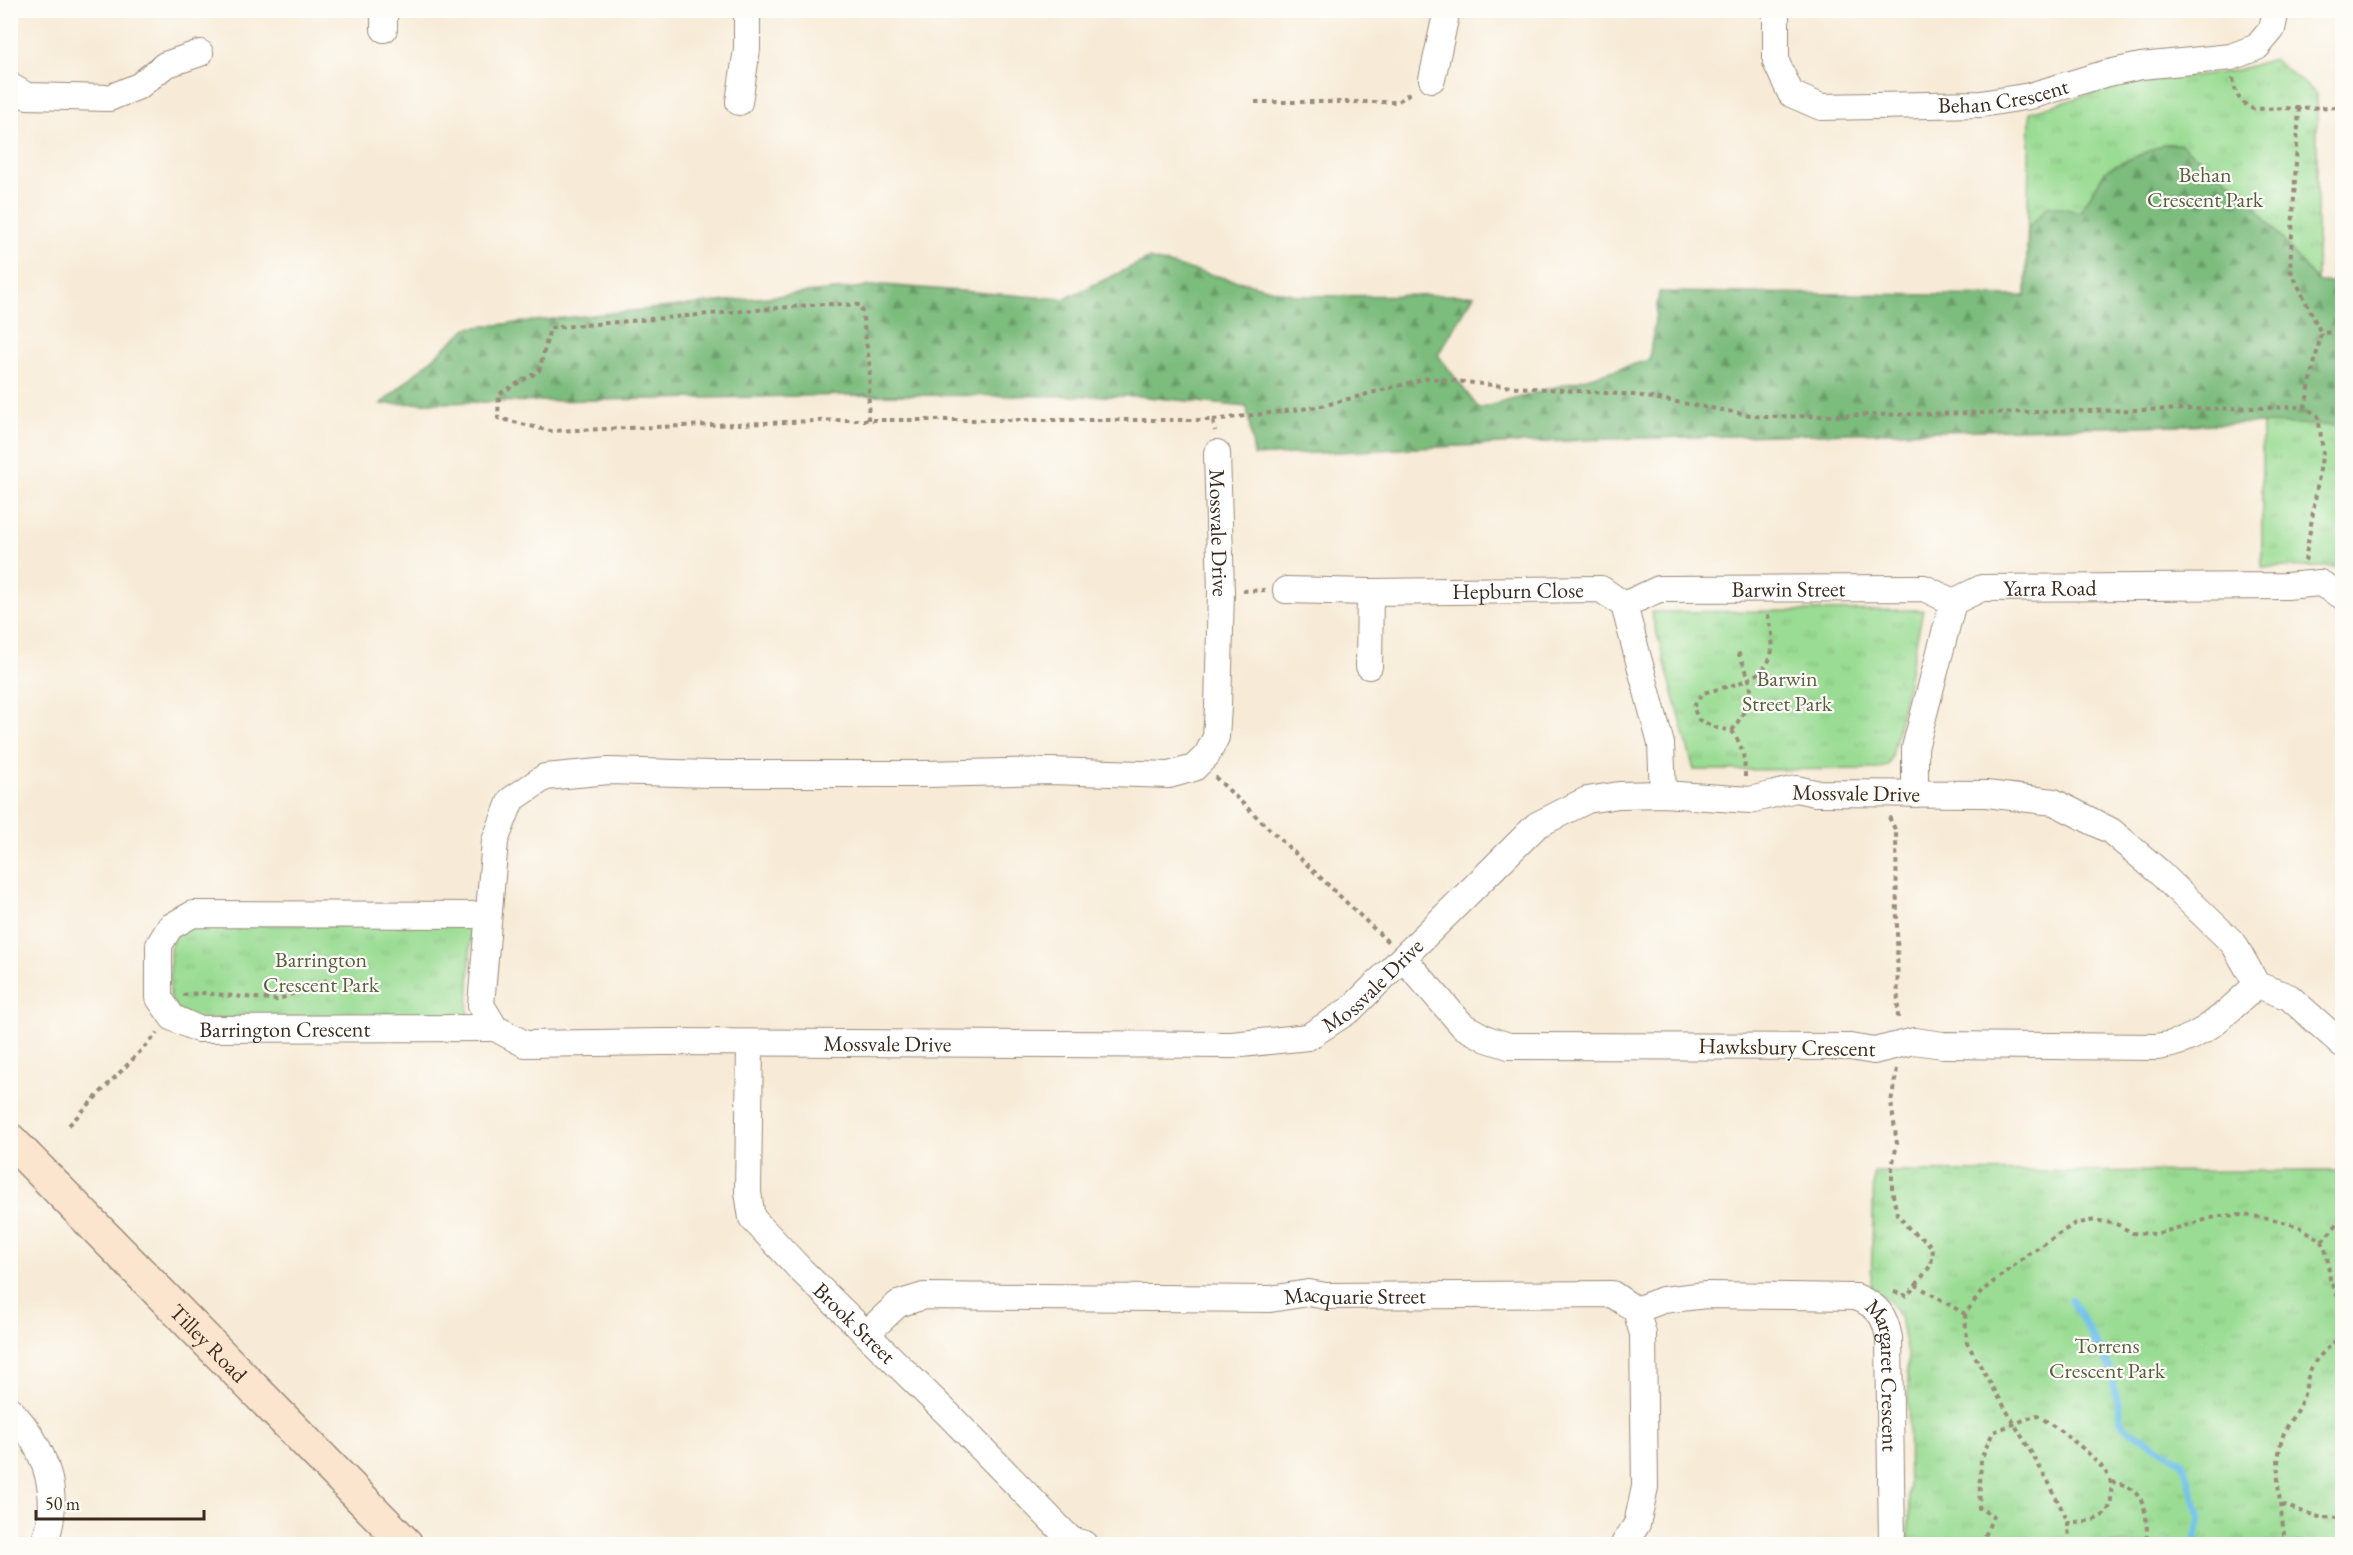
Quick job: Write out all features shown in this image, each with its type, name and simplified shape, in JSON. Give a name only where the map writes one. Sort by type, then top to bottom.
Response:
[{"type":"main road","name":"Tilley Road","points":[[10,1140],[406,1545]]},
{"type":"street","points":[[739,102],[747,49],[747,10]]},
{"type":"street","points":[[1432,79],[1448,10]]},
{"type":"street","name":"Behan Crescent","points":[[1776,10],[1776,62],[1791,94],[1821,106],[1981,104],[2030,96],[2104,74],[2141,66],[2231,57],[2257,46],[2272,29],[2276,10]]},
{"type":"street","points":[[10,86],[27,96],[109,98],[139,86],[165,65],[200,53]]},
{"type":"street","name":"Mossvale Drive","points":[[1217,453],[1221,591],[1216,737],[1207,755],[1194,768],[1169,776],[1051,771],[880,774],[709,774],[609,771],[545,777],[511,801],[495,841],[481,1005],[495,1028],[525,1044],[663,1042],[1232,1045],[1308,1037],[1352,1009],[1537,825],[1587,800],[1619,795],[1663,794],[1750,800],[1796,789],[1815,793],[1986,794],[2054,802],[2110,831],[2158,871],[2234,944],[2257,985]]},
{"type":"street","name":"Yarra Road","points":[[1953,602],[1982,588],[2320,583],[2343,596]]},
{"type":"street","name":"Barwin Street","points":[[1624,605],[1659,589],[1924,588],[1953,602]]},
{"type":"street","name":"Hepburn Close","points":[[1286,590],[1370,592],[1601,589],[1624,605]]},
{"type":"street","points":[[1369,666],[1370,592]]},
{"type":"street","points":[[1915,794],[1915,748],[1953,602]]},
{"type":"street","points":[[1624,605],[1660,744],[1663,794]]},
{"type":"street","points":[[166,1008],[159,945],[170,927],[193,914],[488,915]]},
{"type":"street","name":"Hawksbury Crescent","points":[[1403,958],[1463,1026],[1487,1039],[1509,1046],[1850,1047],[1874,1051],[1914,1041],[1943,1045],[2157,1047],[2178,1044],[2201,1033],[2257,985]]},
{"type":"street","points":[[2257,985],[2289,997],[2343,1044]]},
{"type":"street","name":"Barrington Crescent","points":[[166,1008],[198,1029],[495,1028]]},
{"type":"street","name":"Brook Street","points":[[750,1044],[748,1192],[752,1218],[1071,1540],[1085,1545]]},
{"type":"street","name":"Macquarie Street","points":[[867,1333],[898,1304],[924,1296],[1270,1299],[1308,1293],[1326,1296],[1612,1294],[1636,1310]]},
{"type":"street","name":"Margaret Crescent","points":[[1636,1310],[1663,1300],[1706,1295],[1856,1297],[1870,1303],[1886,1319],[1889,1338],[1892,1545]]},
{"type":"street","points":[[1630,1534],[1645,1487],[1642,1334],[1636,1310]]},
{"type":"street","points":[[10,1410],[25,1425],[40,1449],[49,1480],[53,1509],[44,1545]]},
{"type":"path","points":[[2231,57],[2234,91],[2241,103],[2253,110],[2343,107]]},
{"type":"path","points":[[1256,102],[1397,102],[1432,79]]},
{"type":"path","points":[[2299,108],[2290,269],[2321,333],[2306,407]]},
{"type":"path","points":[[868,420],[870,368],[861,305],[824,304],[550,328],[539,371],[499,394],[498,418],[550,431],[868,420],[1213,420],[1318,407],[1428,378],[1502,386],[1636,395],[1762,417],[2306,407],[2318,416],[2323,451],[2301,585]]},
{"type":"path","points":[[2321,333],[2343,332]]},
{"type":"path","points":[[1213,420],[1217,453]]},
{"type":"path","points":[[1745,777],[1745,757],[1741,742],[1732,730],[1717,728],[1699,720],[1693,707],[1703,693],[1750,680],[1763,672],[1772,653],[1771,625],[1759,589]]},
{"type":"path","points":[[1221,591],[1286,590]]},
{"type":"path","points":[[1732,730],[1744,712],[1752,688],[1738,652]]},
{"type":"path","points":[[1215,776],[1403,958]]},
{"type":"path","points":[[1887,814],[1896,831],[1898,1027]]},
{"type":"path","points":[[69,1125],[166,1008],[202,993],[277,1000],[327,980]]},
{"type":"path","points":[[1870,1303],[1882,1288],[1907,1296],[1931,1265],[1933,1250],[1927,1241],[1911,1231],[1897,1215],[1892,1190],[1892,1167],[1897,1144],[1891,1102],[1899,1059]]},
{"type":"path","points":[[2322,1241],[2340,1221],[2343,1214]]},
{"type":"path","points":[[2069,1545],[2067,1522],[2049,1483],[1967,1343],[1965,1314],[1982,1291],[2027,1255],[2065,1230],[2085,1222],[2095,1220],[2116,1224],[2133,1233],[2156,1234],[2219,1216],[2243,1215],[2269,1218],[2300,1227],[2322,1241],[2327,1255],[2330,1279],[2343,1306]]},
{"type":"path","points":[[1916,1285],[1965,1314]]},
{"type":"path","points":[[2285,1545],[2278,1465],[2283,1435],[2303,1399],[2313,1363],[2340,1336],[2343,1330]]},
{"type":"path","points":[[1982,1545],[1993,1516],[1979,1508],[1981,1459],[1993,1432],[2037,1415],[2084,1449],[2111,1482],[2111,1502],[2106,1513],[2092,1522],[2067,1522]]},
{"type":"path","points":[[2111,1482],[2123,1483],[2134,1490],[2145,1508],[2146,1545]]},
{"type":"path","points":[[2282,1505],[2319,1517],[2343,1518]]},
{"type":"path","points":[[355,1545],[360,1539]]},
{"type":"green space","name":"Behan Crescent Park","points":[[2273,59],[2317,94],[2317,299],[2026,296],[2030,112],[2125,84],[2234,71]]},
{"type":"green space","points":[[2164,144],[2180,144],[2244,192],[2317,282],[2342,282],[2342,426],[2262,423],[1608,439],[1254,456],[1247,407],[1137,396],[857,395],[381,404],[467,328],[883,285],[1064,299],[1148,259],[1299,296],[1474,295],[1438,355],[1479,409],[1649,360],[1659,292],[2026,296],[2028,228],[2049,205],[2080,212],[2106,170]]},
{"type":"green space","points":[[2262,423],[2342,423],[2342,567],[2262,567]]},
{"type":"green space","name":"Barwin Street Park","points":[[1923,610],[1892,757],[1888,765],[1879,769],[1694,770],[1651,612]]},
{"type":"green space","name":"Barrington Crescent Park","points":[[193,925],[471,925],[468,1018],[196,1019],[177,1009],[170,996],[170,947],[177,933]]},
{"type":"green space","name":"Torrens Crescent Park","points":[[2342,1171],[2342,1544],[1909,1544],[1908,1360],[1900,1317],[1888,1299],[1871,1290],[1874,1172]]},
{"type":"waterway","points":[[2071,1299],[2110,1368],[2123,1426],[2183,1462],[2200,1516],[2195,1544]]}]
